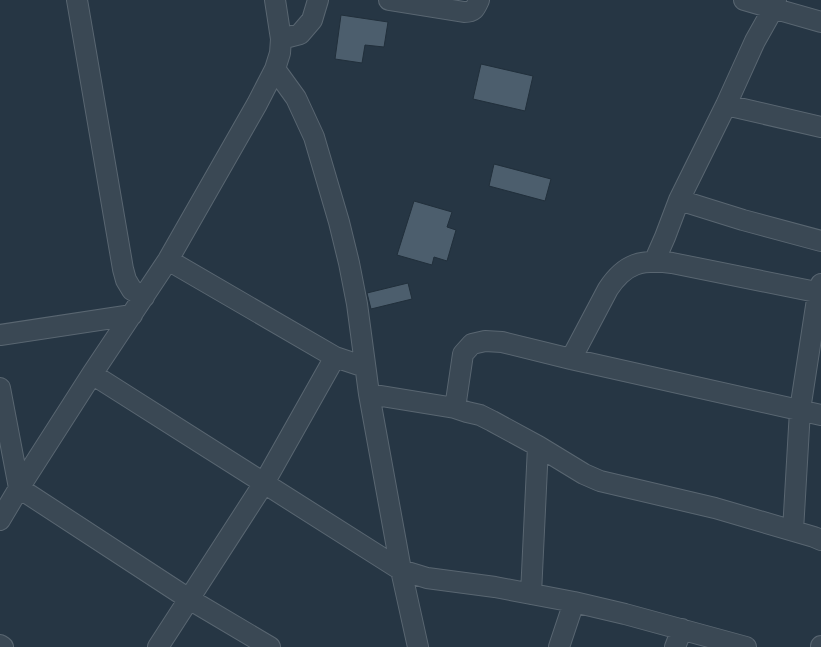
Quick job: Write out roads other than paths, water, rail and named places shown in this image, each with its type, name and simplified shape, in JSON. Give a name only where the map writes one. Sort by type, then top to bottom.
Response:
[{"type":"street","points":[[77,0],[123,269],[126,280],[132,290],[144,297]]},
{"type":"street","points":[[0,520],[92,374],[168,260],[257,104],[275,69],[280,53],[281,39],[275,0]]},
{"type":"street","points":[[281,39],[300,34],[312,20],[318,0]]},
{"type":"street","points":[[389,0],[464,12],[473,11],[479,0]]},
{"type":"street","points":[[744,0],[775,4],[821,22]]},
{"type":"street","points":[[654,262],[680,200],[726,105],[755,40],[775,4]]},
{"type":"street","points":[[275,69],[296,98],[314,137],[349,263],[357,304],[369,394],[401,570],[418,647]]},
{"type":"street","points":[[726,105],[821,127]]},
{"type":"street","points":[[680,200],[743,220],[821,241]]},
{"type":"street","points":[[168,260],[335,357],[365,367]]},
{"type":"street","points":[[571,359],[614,279],[630,266],[638,263],[672,263],[820,290],[800,410],[793,531]]},
{"type":"street","points":[[0,335],[132,315]]},
{"type":"street","points":[[454,408],[463,354],[472,344],[485,341],[502,342],[821,415]]},
{"type":"street","points":[[158,647],[264,483],[335,357]]},
{"type":"street","points":[[92,374],[401,570],[427,578],[495,587],[574,602],[625,614],[678,638],[746,647]]},
{"type":"street","points":[[0,388],[19,488],[189,599],[270,647]]},
{"type":"street","points":[[369,394],[454,408],[480,415],[538,446],[584,474],[600,481],[715,508],[821,540]]},
{"type":"street","points":[[531,594],[538,446]]},
{"type":"street","points":[[559,647],[574,602]]}]
